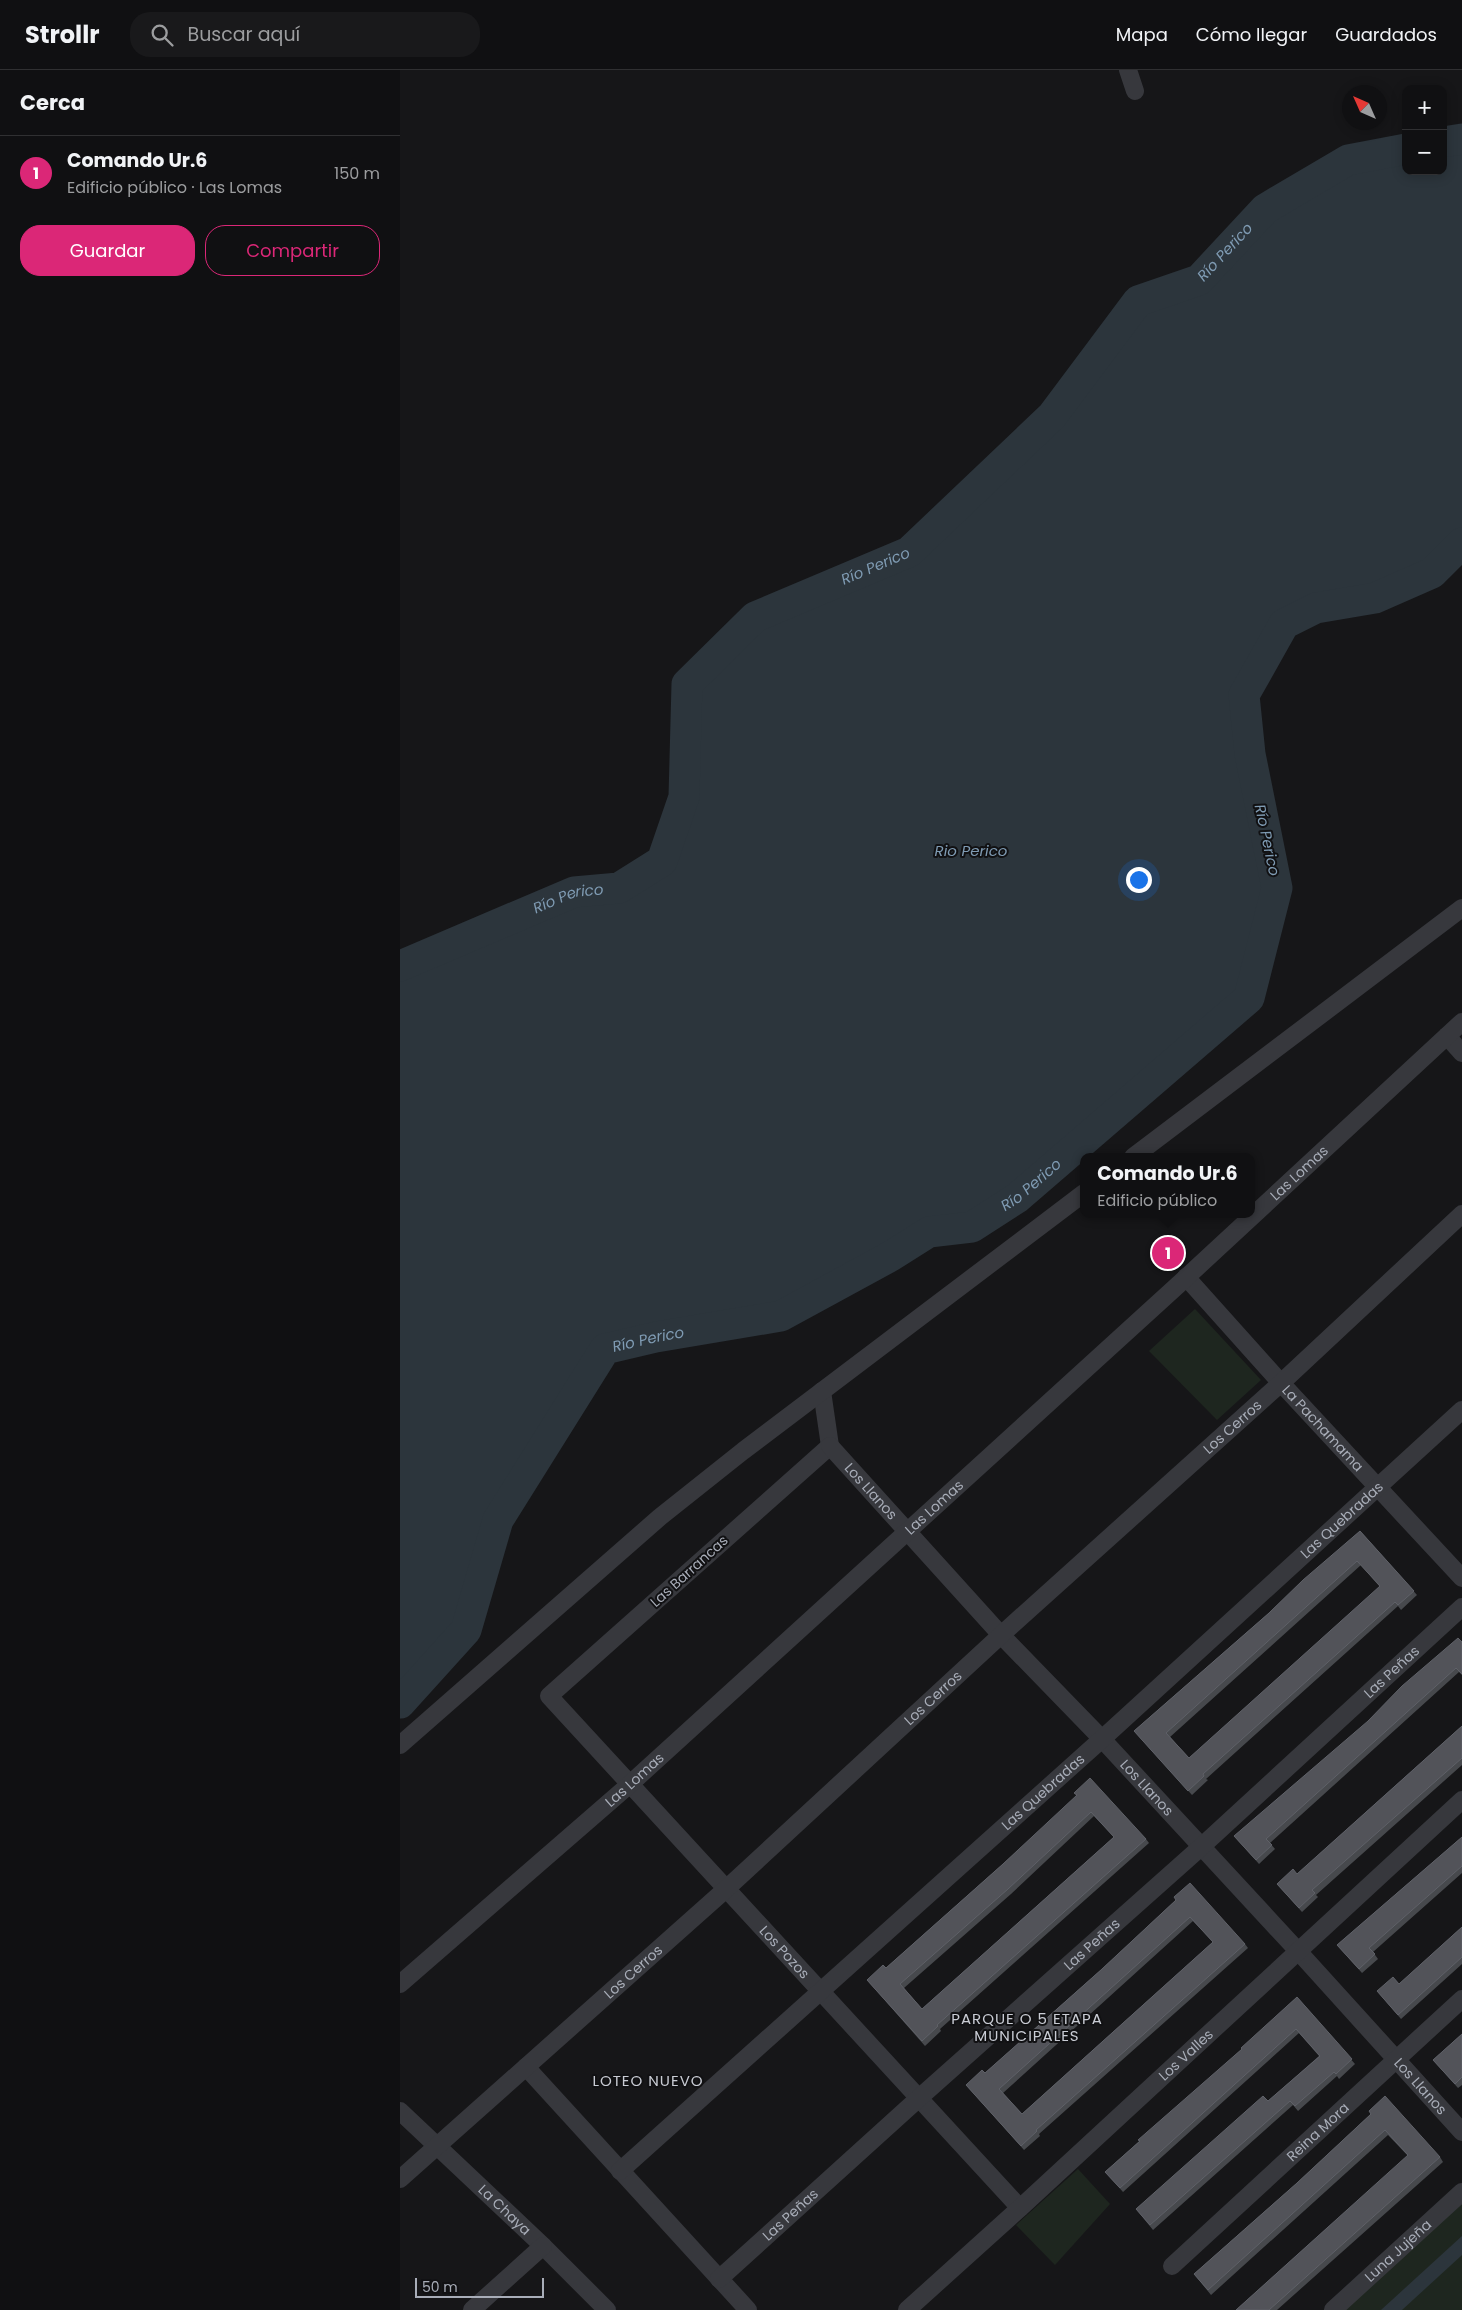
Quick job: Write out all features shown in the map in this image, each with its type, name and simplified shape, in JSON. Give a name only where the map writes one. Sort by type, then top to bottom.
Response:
[{"type":"street","points":[[1128,70],[1136,91]]},
{"type":"street","points":[[1138,1153],[1462,908]]},
{"type":"street","name":"Las Lomas","points":[[1255,1213],[1462,1022]]},
{"type":"street","points":[[1447,1036],[1462,1053]]},
{"type":"street","points":[[400,1746],[660,1517],[822,1391],[1080,1197]]},
{"type":"street","name":"Los Cerros","points":[[400,2179],[726,1889],[1001,1635],[1281,1383],[1462,1214]]},
{"type":"street","name":"Las Lomas","points":[[400,1984],[630,1785],[1250,1218]]},
{"type":"street","name":"La Pachamama","points":[[1186,1277],[1281,1383],[1462,1578]]},
{"type":"street","points":[[822,1391],[830,1446]]},
{"type":"street","name":"Las Quebradas","points":[[620,2171],[1102,1739],[1462,1410]]},
{"type":"street","name":"Los Llanos","points":[[830,1446],[1001,1635],[1102,1739],[1462,2132]]},
{"type":"street","name":"Las Barrancas","points":[[549,1696],[830,1446]]},
{"type":"street","name":"Las Peñas","points":[[720,2279],[919,2098],[1201,1847],[1462,1607]]},
{"type":"street","name":"Los Pozos","points":[[549,1696],[1020,2208]]},
{"type":"street","name":"Los Valles","points":[[907,2310],[1462,1800]]},
{"type":"street","name":"Reina Mora","points":[[1172,2266],[1462,1999]]},
{"type":"street","points":[[526,2067],[748,2310]]},
{"type":"street","name":"La Chaya","points":[[400,2110],[438,2144],[607,2310]]},
{"type":"street","name":"Luna Jujeña","points":[[1333,2310],[1462,2192]]},
{"type":"street","points":[[472,2310],[543,2246]]},
{"type":"shaded area","points":[[1195,1309],[1261,1380],[1217,1420],[1149,1351]]},
{"type":"shaded area","points":[[1078,2169],[1110,2204],[1055,2265],[1016,2225]]},
{"type":"shaded area","points":[[1462,2203],[1462,2310],[1345,2310]]},
{"type":"water","name":"Rio Perico","points":[[1462,139],[1462,543],[1432,573],[1375,598],[1316,608],[1284,624],[1244,695],[1250,754],[1277,888],[1249,998],[1017,1198],[972,1227],[929,1232],[891,1256],[781,1316],[656,1337],[605,1349],[498,1520],[466,1630],[400,1703],[400,966],[574,892],[619,888],[662,861],[684,797],[687,684],[755,617],[909,551],[1052,416],[1138,301],[1199,280],[1265,209],[1348,160],[1402,150],[1402,175],[1447,175],[1447,141]]},
{"type":"water","points":[[1462,2236],[1462,2255],[1402,2310],[1381,2310]]},
{"type":"building","points":[[1360,1531],[1414,1591],[1398,1605],[1395,1602],[1203,1774],[1204,1776],[1188,1791],[1134,1731],[1269,1613],[1303,1580]],"holes":[[[1357,1561],[1380,1586],[1189,1758],[1166,1733]]]},
{"type":"building","points":[[1458,1638],[1462,1642],[1462,1674],[1456,1668],[1266,1839],[1272,1845],[1256,1860],[1234,1836],[1368,1721],[1402,1686]]},
{"type":"building","points":[[1462,1726],[1462,1758],[1312,1890],[1315,1893],[1299,1908],[1277,1884],[1293,1869],[1297,1874]]},
{"type":"building","points":[[1090,1778],[1146,1839],[937,2025],[922,2041],[867,1980],[883,1965],[886,1968],[1003,1864],[1077,1795],[1074,1793]],"holes":[[[1091,1812],[1114,1837],[922,2009],[900,1984],[1008,1889]]]},
{"type":"building","points":[[1462,1837],[1462,1866],[1369,1948],[1375,1954],[1359,1969],[1337,1945]]},
{"type":"building","points":[[1190,1883],[1245,1944],[1036,2130],[1021,2146],[966,2085],[982,2070],[985,2073],[1102,1969],[1176,1900],[1174,1897]],"holes":[[[1190,1917],[1213,1942],[1022,2114],[999,2089]]]},
{"type":"building","points":[[1462,1927],[1462,1957],[1398,2015],[1377,1991],[1393,1977],[1399,1984]]},
{"type":"building","points":[[1297,1997],[1352,2059],[1295,2106],[1290,2101],[1150,2225],[1136,2209],[1263,2096],[1268,2101],[1320,2056],[1296,2029],[1120,2188],[1105,2172]]},
{"type":"building","points":[[1462,2034],[1462,2077],[1455,2084],[1433,2060]]},
{"type":"building","points":[[1385,2096],[1440,2157],[1269,2310],[1236,2310],[1408,2155],[1385,2130],[1208,2290],[1194,2274],[1297,2183],[1371,2114],[1369,2111]]},
{"type":"waterway","name":"Río Perico","points":[[1447,141],[1462,139]]},
{"type":"waterway","name":"Río Perico","points":[[400,966],[574,892],[619,888],[662,861],[684,797],[687,684],[755,617],[909,552],[1052,416],[1138,301],[1199,280],[1265,209],[1348,160],[1402,150]]},
{"type":"waterway","name":"Río Perico","points":[[400,1703],[466,1630],[498,1520],[605,1349],[656,1337],[781,1316],[891,1256],[929,1232],[972,1227],[1017,1198],[1249,998],[1277,888],[1250,754],[1244,695],[1284,624],[1316,608],[1375,598],[1432,573],[1462,543]]},
{"type":"place","name":"Comando Ur.6","points":[[1168,1253]]},
{"type":"district","name":"PARQUE O 5 ETAPA MUNICIPALES","points":[[1027,2028]]},
{"type":"district","name":"LOTEO NUEVO","points":[[648,2081]]}]
